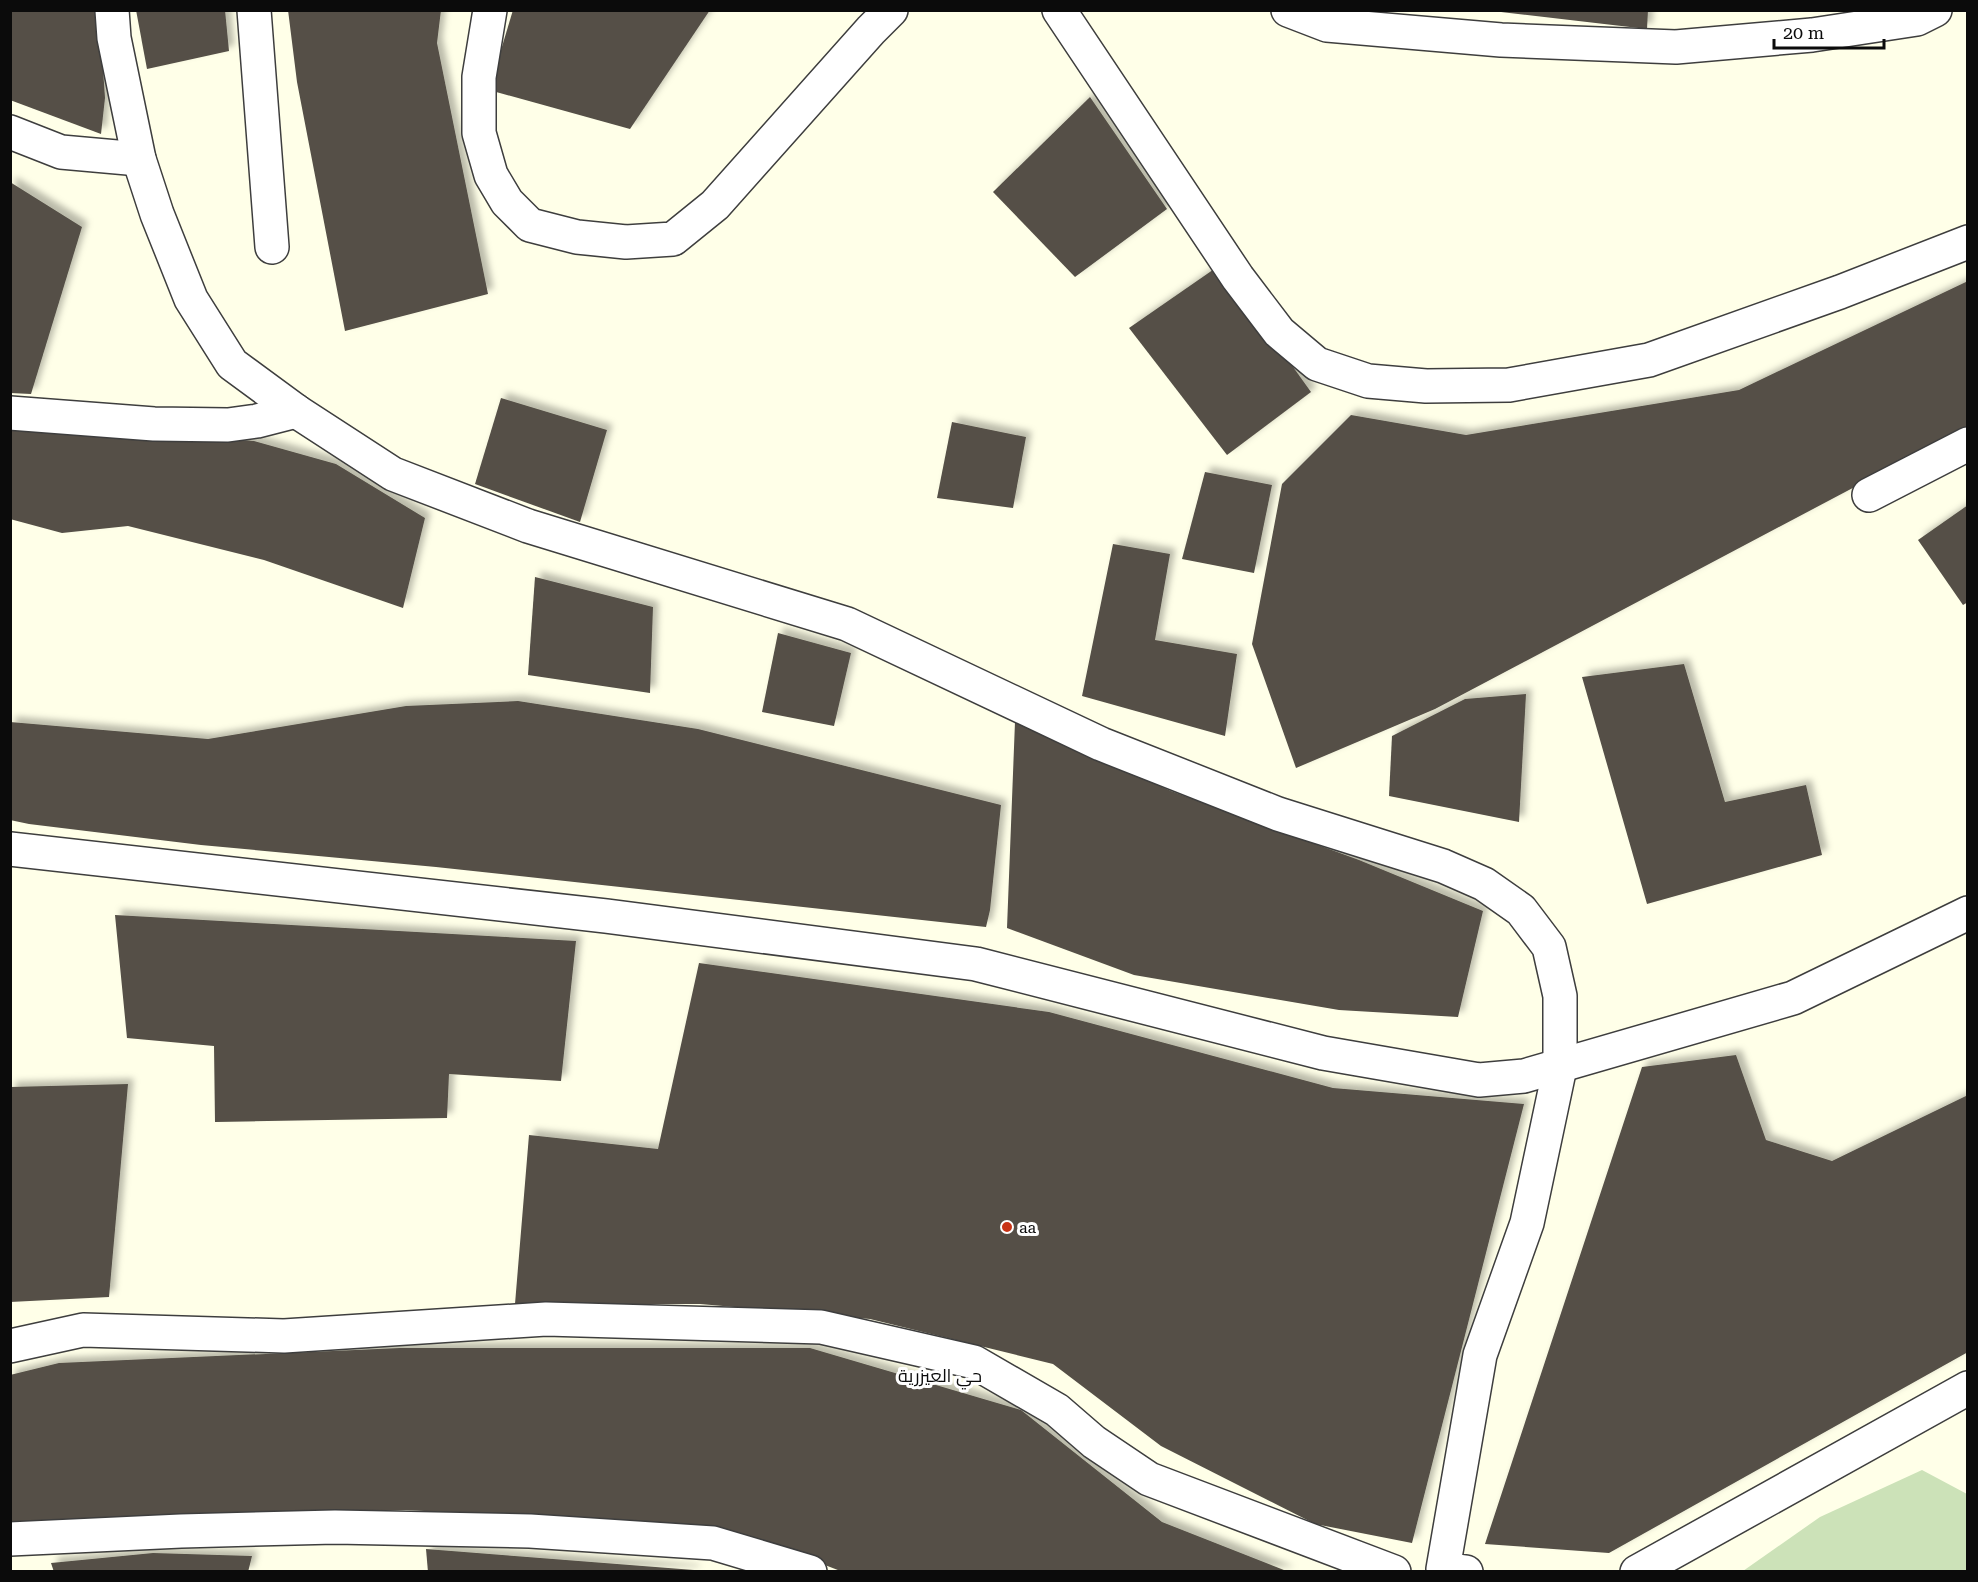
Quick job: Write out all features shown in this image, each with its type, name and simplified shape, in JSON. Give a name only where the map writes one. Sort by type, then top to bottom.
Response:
[{"type":"street","points":[[112,10],[114,38],[139,159],[157,214],[191,299],[232,364],[296,411],[393,474],[528,526],[848,624],[1101,744],[1278,814],[1443,866],[1484,884],[1521,910],[1549,947],[1560,996],[1560,1067],[1527,1223],[1480,1354],[1446,1571]]},
{"type":"street","points":[[254,10],[272,247]]},
{"type":"street","points":[[490,10],[479,77],[478,133],[491,176],[507,202],[530,225],[577,237],[626,242],[673,239],[715,205],[891,10]]},
{"type":"street","points":[[1059,10],[1238,278],[1279,332],[1317,364],[1368,381],[1426,386],[1509,385],[1649,360],[1840,292],[1968,242]]},
{"type":"street","points":[[1288,10],[1331,18],[1501,40],[1676,47],[1812,35],[1917,19],[1935,10]]},
{"type":"street","points":[[10,132],[61,152],[139,159]]},
{"type":"street","points":[[10,413],[154,424],[228,424],[257,421],[296,411]]},
{"type":"street","points":[[1869,495],[1968,444]]},
{"type":"street","points":[[10,849],[606,916],[976,964],[1323,1053],[1479,1080],[1524,1076],[1560,1067],[1793,998],[1968,913]]},
{"type":"street","points":[[10,1346],[83,1329],[284,1336],[546,1319],[820,1327],[974,1362],[1057,1410],[1094,1442],[1149,1479],[1394,1572]]},
{"type":"street","points":[[1637,1572],[1968,1388]]},
{"type":"street","points":[[10,1539],[335,1527],[530,1531],[713,1543],[810,1572]]},
{"type":"green space","points":[[1922,1470],[1967,1494],[1967,1571],[1743,1571],[1820,1517]]},
{"type":"building","points":[[10,10],[99,10],[105,98],[101,134],[10,100]]},
{"type":"building","points":[[136,10],[225,10],[229,51],[147,69]]},
{"type":"building","points":[[288,10],[441,10],[437,43],[488,294],[345,331],[297,82]]},
{"type":"building","points":[[513,10],[710,10],[630,129],[489,90]]},
{"type":"building","points":[[1501,10],[1648,10],[1647,29],[1501,12]]},
{"type":"building","points":[[1090,97],[1167,209],[1075,277],[993,192]]},
{"type":"building","points":[[10,182],[82,227],[31,394],[10,393]]},
{"type":"building","points":[[1220,265],[1311,392],[1227,455],[1129,328]]},
{"type":"building","points":[[1968,281],[1968,427],[1435,709],[1296,768],[1252,644],[1282,484],[1351,415],[1466,435],[1739,390]]},
{"type":"building","points":[[501,398],[607,430],[580,522],[475,484]]},
{"type":"building","points":[[952,422],[1026,437],[1013,508],[937,498]]},
{"type":"building","points":[[10,427],[181,435],[254,441],[336,464],[425,518],[403,608],[264,560],[128,526],[62,533],[10,519]]},
{"type":"building","points":[[1205,472],[1272,485],[1254,573],[1182,559]]},
{"type":"building","points":[[1968,505],[1968,602],[1963,605],[1918,540]]},
{"type":"building","points":[[1113,544],[1170,554],[1155,640],[1237,654],[1225,736],[1082,696]]},
{"type":"building","points":[[535,577],[653,607],[650,693],[528,675]]},
{"type":"building","points":[[778,633],[851,653],[834,726],[762,712]]},
{"type":"building","points":[[1684,664],[1725,802],[1806,785],[1822,855],[1647,904],[1582,677]]},
{"type":"building","points":[[1526,694],[1519,822],[1389,796],[1392,736],[1465,699]]},
{"type":"building","points":[[518,701],[698,729],[1001,805],[990,910],[986,927],[436,867],[201,845],[10,820],[10,722],[208,739],[406,706]]},
{"type":"building","points":[[1015,722],[1171,791],[1359,860],[1483,911],[1458,1017],[1339,1010],[1134,975],[1007,928]]},
{"type":"building","points":[[115,915],[576,941],[561,1081],[449,1074],[447,1118],[215,1122],[214,1046],[127,1038]]},
{"type":"building","name":"aa","points":[[699,963],[1049,1012],[1333,1088],[1524,1104],[1412,1543],[1315,1524],[1161,1446],[1053,1364],[870,1319],[700,1304],[515,1304],[529,1135],[658,1149]]},
{"type":"building","points":[[1736,1055],[1766,1140],[1832,1161],[1968,1095],[1968,1352],[1609,1553],[1485,1544],[1642,1067]]},
{"type":"building","points":[[128,1084],[109,1297],[10,1302],[10,1087]]},
{"type":"building","points":[[400,1348],[810,1348],[1021,1410],[1162,1522],[1289,1572],[843,1572],[768,1543],[586,1520],[406,1510],[70,1523],[10,1523],[10,1375],[59,1363]]},
{"type":"building","points":[[426,1549],[694,1570],[694,1572],[428,1572]]},
{"type":"building","points":[[153,1553],[252,1556],[248,1572],[54,1572],[51,1563]]},
{"type":"place","name":"aa","points":[[1007,1227]]},
{"type":"district","name":"حي العيزرية","points":[[940,1375]]}]
